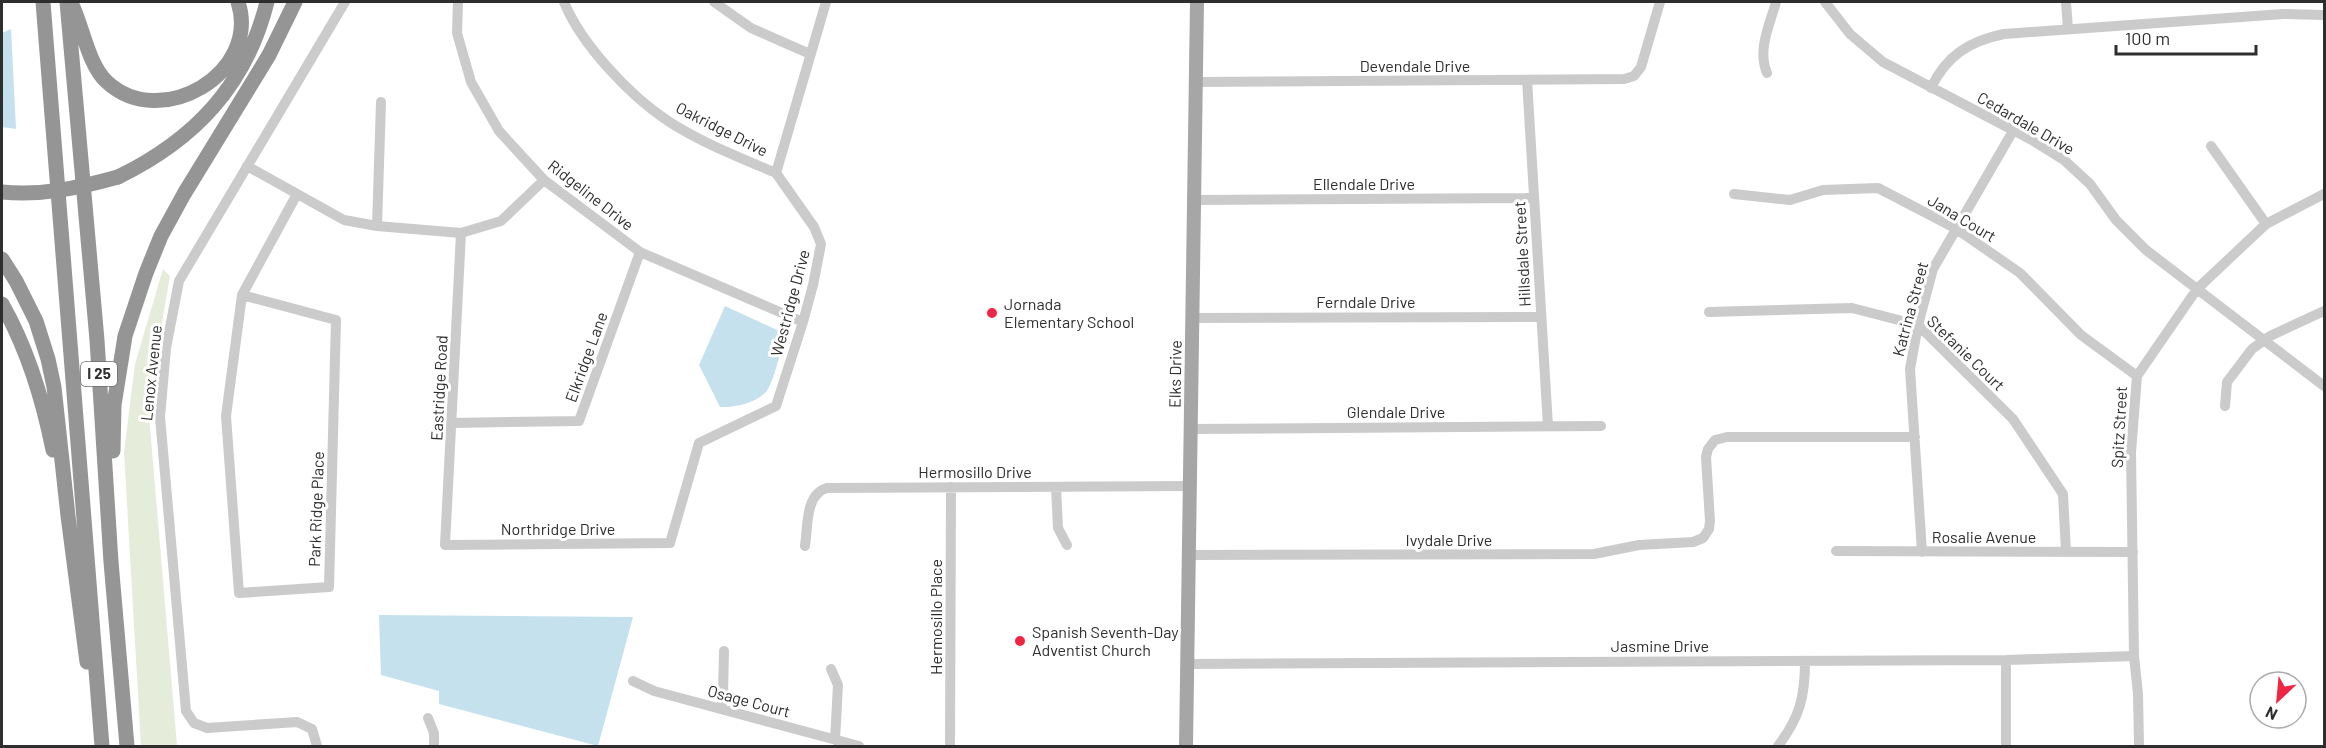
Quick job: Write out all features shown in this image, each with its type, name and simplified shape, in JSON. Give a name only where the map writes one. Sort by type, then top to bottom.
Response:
[{"type":"highway","name":"I 25","points":[[44,2],[102,746]]},
{"type":"highway","name":"I 25","points":[[69,2],[127,747]]},
{"type":"highway","points":[[69,2],[99,72],[106,81],[121,92],[135,98],[169,100],[186,95],[210,82],[230,59],[237,43],[240,26],[238,2]]},
{"type":"highway","points":[[2,192],[20,194],[62,191],[118,177],[170,148],[196,127],[233,83],[257,32],[267,2]]},
{"type":"highway","points":[[111,562],[114,405],[125,336],[146,273],[162,236],[184,194],[269,55],[295,2]]},
{"type":"highway","points":[[2,259],[36,321],[48,358],[54,387],[86,658],[102,746]]},
{"type":"highway","points":[[2,303],[15,327],[31,368],[51,439],[63,504],[68,516]]},
{"type":"main road","name":"Elks Drive","points":[[1186,747],[1197,2]]},
{"type":"street","name":"Lenox Avenue","points":[[317,747],[312,729],[297,723],[207,728],[194,723],[186,711],[160,417],[166,348],[179,281],[345,2]]},
{"type":"street","name":"Ridgeline Drive","points":[[458,2],[457,33],[471,82],[499,131],[544,180],[640,252],[803,322]]},
{"type":"street","name":"Oakridge Drive","points":[[564,2],[587,42],[624,84],[668,121],[735,156],[776,173]]},
{"type":"street","points":[[714,2],[751,28],[810,54]]},
{"type":"street","points":[[776,173],[826,2]]},
{"type":"street","name":"Devendale Drive","points":[[1196,82],[1620,79],[1634,76],[1643,63],[1660,2]]},
{"type":"street","points":[[1767,73],[1763,52],[1776,2]]},
{"type":"street","name":"Cedardale Drive","points":[[1825,2],[1850,34],[1874,56],[2042,146],[2074,168],[2090,184],[2130,236],[2263,341],[2325,386]]},
{"type":"street","points":[[2066,2],[2068,29]]},
{"type":"street","points":[[1931,88],[1941,69],[1952,57],[1980,40],[2004,34],[2283,14],[2325,15]]},
{"type":"street","name":"Hillsdale Street","points":[[1527,80],[1548,426]]},
{"type":"street","points":[[377,226],[381,102]]},
{"type":"street","name":"Katrina Street","points":[[1922,552],[1910,369],[1918,325],[1933,269],[2013,131]]},
{"type":"street","points":[[2211,146],[2266,224]]},
{"type":"street","points":[[247,166],[344,220],[377,226],[461,232],[501,221],[544,180]]},
{"type":"street","name":"Westridge Drive","points":[[670,543],[699,443],[776,406],[803,322],[821,244],[814,228],[776,173]]},
{"type":"street","name":"Jana Court","points":[[1734,194],[1790,200],[1823,190],[1878,188],[1955,228],[2020,273],[2081,335],[2137,376]]},
{"type":"street","name":"Park Ridge Place","points":[[242,296],[336,320],[329,587],[239,593],[226,416],[242,296],[297,194]]},
{"type":"street","name":"Spitz Street","points":[[2139,747],[2138,694],[2134,656],[2131,452],[2137,376],[2197,289],[2266,224],[2325,194]]},
{"type":"street","name":"Ellendale Drive","points":[[1195,200],[1533,198]]},
{"type":"street","name":"Eastridge Road","points":[[445,545],[461,232]]},
{"type":"street","name":"Elkridge Lane","points":[[452,423],[579,421],[640,252]]},
{"type":"street","name":"Stefanie Court","points":[[1709,312],[1852,308],[1918,325],[2013,419],[2063,494],[2066,552]]},
{"type":"street","points":[[2225,406],[2227,382],[2252,349],[2263,341],[2325,312]]},
{"type":"street","name":"Ferndale Drive","points":[[1192,318],[1540,317]]},
{"type":"street","name":"Glendale Drive","points":[[1191,429],[1601,426]]},
{"type":"street","name":"Ivydale Drive","points":[[1189,555],[1594,554],[1639,545],[1693,542],[1709,538],[1706,457],[1708,439],[1727,437],[1915,437]]},
{"type":"street","name":"Hermosillo Drive","points":[[805,546],[811,504],[815,495],[822,489],[832,487],[1190,486]]},
{"type":"street","name":"Hermosillo Place","points":[[950,747],[951,487]]},
{"type":"street","points":[[1056,487],[1058,528],[1067,545]]},
{"type":"street","name":"Northridge Drive","points":[[445,545],[670,543]]},
{"type":"street","name":"Rosalie Avenue","points":[[1836,551],[2133,552]]},
{"type":"street","points":[[721,709],[724,651]]},
{"type":"street","name":"Jasmine Drive","points":[[1187,664],[2006,660],[2134,656]]},
{"type":"street","points":[[2006,660],[2006,747]]},
{"type":"street","points":[[1778,747],[1795,719],[1805,689],[1805,661]]},
{"type":"street","points":[[831,669],[838,685],[836,740]]},
{"type":"street","name":"Osage Court","points":[[633,681],[654,691],[859,747]]},
{"type":"street","points":[[428,718],[434,734],[434,747]]},
{"type":"green space","points":[[163,269],[170,276],[148,403],[177,746],[141,746],[124,452],[135,364]]},
{"type":"water","points":[[11,29],[16,129],[2,127],[2,33]]},
{"type":"water","points":[[725,306],[786,334],[768,389],[759,398],[732,407],[720,407],[699,365]]},
{"type":"water","points":[[379,615],[633,617],[598,746],[439,704],[439,691],[381,675]]},
{"type":"place","name":"Jornada Elementary School","points":[[992,313]]},
{"type":"place","name":"Spanish Seventh-Day Adventist Church","points":[[1020,641]]}]
